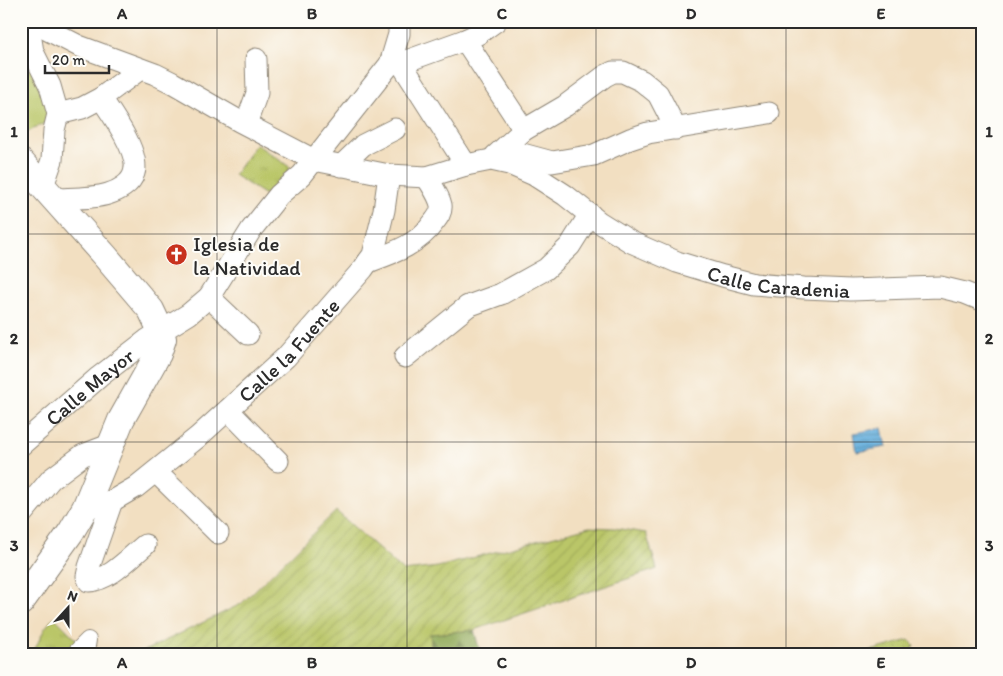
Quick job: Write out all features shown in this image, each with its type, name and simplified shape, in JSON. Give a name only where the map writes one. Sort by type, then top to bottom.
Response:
[{"type":"street","name":"Calle Caradenia","points":[[29,21],[79,46],[173,83],[314,160],[389,176],[427,176],[515,152],[552,162],[594,155],[648,133],[769,113]]},
{"type":"street","points":[[29,21],[33,52],[50,86],[58,114],[54,130],[49,193]]},
{"type":"street","points":[[399,21],[395,64],[466,165]]},
{"type":"street","points":[[395,64],[465,40],[478,34],[496,21]]},
{"type":"street","points":[[465,40],[524,130]]},
{"type":"street","points":[[246,124],[257,93],[256,59]]},
{"type":"street","name":"Calle Mayor","points":[[21,445],[99,378],[161,331],[189,314],[209,297],[252,230],[279,195],[302,175],[395,64]]},
{"type":"street","points":[[58,114],[82,108],[101,98],[140,69]]},
{"type":"street","points":[[491,160],[524,130],[565,106],[613,72],[623,72],[642,81],[658,94],[676,129]]},
{"type":"street","points":[[49,193],[106,195],[125,186],[134,173],[134,158],[128,143],[101,98]]},
{"type":"street","points":[[341,166],[363,146],[395,129]]},
{"type":"street","name":"Calle Caradenia","points":[[491,160],[509,164],[534,175],[630,242],[677,262],[754,284],[851,290],[940,287],[965,293],[982,300]]},
{"type":"street","points":[[21,162],[151,310],[163,339],[158,354],[121,420],[85,508],[71,532],[21,602]]},
{"type":"street","points":[[368,262],[373,255],[384,210],[389,176]]},
{"type":"street","points":[[368,262],[396,252],[411,244],[422,236],[438,217],[441,211],[441,204],[427,176]]},
{"type":"street","points":[[405,357],[468,306],[502,294],[546,269],[570,246],[590,214]]},
{"type":"street","name":"Calle la Fuente","points":[[85,508],[112,501],[136,487],[198,437],[286,358],[368,262]]},
{"type":"street","points":[[209,297],[248,334]]},
{"type":"street","name":"Calle la Fuente","points":[[228,410],[278,461]]},
{"type":"street","points":[[21,515],[51,479],[82,454],[112,444]]},
{"type":"street","points":[[156,472],[218,533]]},
{"type":"street","points":[[112,501],[87,576],[89,581],[96,581],[113,572],[145,545]]},
{"type":"street","points":[[73,655],[88,640],[87,655]]},
{"type":"green space","points":[[21,43],[47,96],[50,120],[28,132],[21,120]]},
{"type":"green space","points":[[256,144],[291,168],[265,195],[234,175]]},
{"type":"green space","points":[[336,511],[403,571],[438,567],[589,527],[614,528],[646,533],[657,569],[474,630],[430,634],[432,654],[429,655],[359,655],[356,653],[351,655],[136,655],[241,604]]},
{"type":"green space","points":[[54,617],[83,646],[73,655],[32,655],[45,628]]},
{"type":"green space","points":[[474,630],[479,648],[486,655],[429,655],[432,653],[430,634]]},
{"type":"green space","points":[[909,640],[915,646],[904,655],[857,655]]},
{"type":"water","points":[[882,428],[886,447],[857,452],[854,433]]},
{"type":"place","name":"Iglesia de la Natividad","points":[[177,255]]}]
